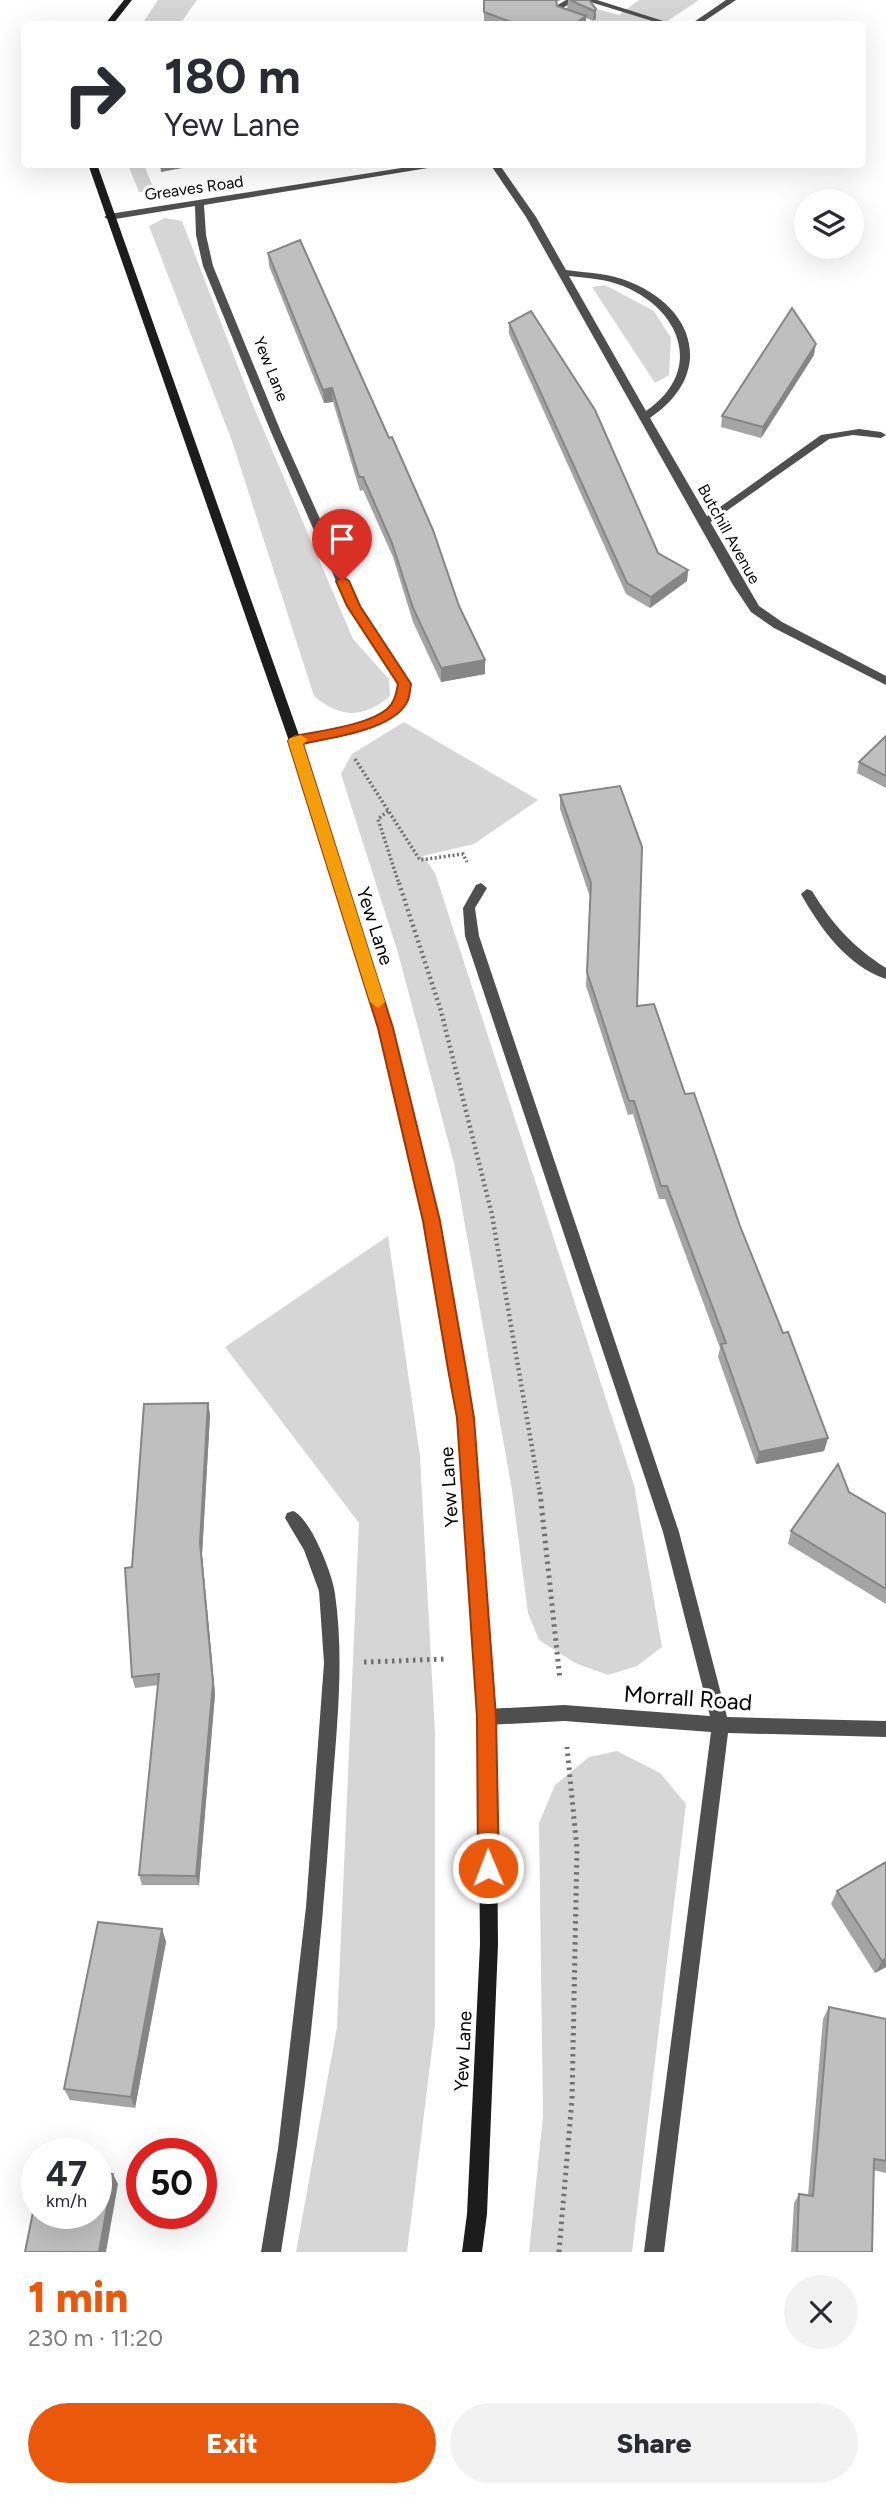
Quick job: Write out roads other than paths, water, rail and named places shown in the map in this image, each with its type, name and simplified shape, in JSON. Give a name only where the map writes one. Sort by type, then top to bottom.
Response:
[{"type":"main road","points":[[111,21],[128,0]]},
{"type":"main road","name":"Yew Lane","points":[[93,168],[295,741],[386,1028],[431,1221],[465,1418],[487,1717],[489,1944],[477,2214],[472,2252]]},
{"type":"street","points":[[573,0],[560,6],[561,12],[582,21]]},
{"type":"street","points":[[588,0],[659,21]]},
{"type":"street","points":[[700,21],[732,0]]},
{"type":"street","name":"Greaves Road","points":[[109,217],[422,168]]},
{"type":"street","name":"Butchill Avenue","points":[[497,168],[531,217],[564,273],[755,609],[778,625],[886,681]]},
{"type":"street","name":"Yew Lane","points":[[199,203],[201,234],[208,266],[276,432],[354,606],[405,684],[402,700],[391,713],[371,723],[295,741]]},
{"type":"street","points":[[564,273],[612,279],[661,303],[673,316],[683,335],[683,376],[674,394],[645,416]]},
{"type":"street","points":[[704,522],[825,437],[859,431],[881,435]]},
{"type":"street","points":[[481,888],[469,908],[472,936],[671,1532],[722,1725],[654,2252]]},
{"type":"street","points":[[807,894],[825,926],[846,950],[886,974]]},
{"type":"street","points":[[271,2252],[288,2150],[315,1906],[332,1662],[327,1591],[311,1546],[293,1518]]},
{"type":"street","name":"Morrall Road","points":[[487,1717],[564,1713],[722,1725],[886,1729]]}]
